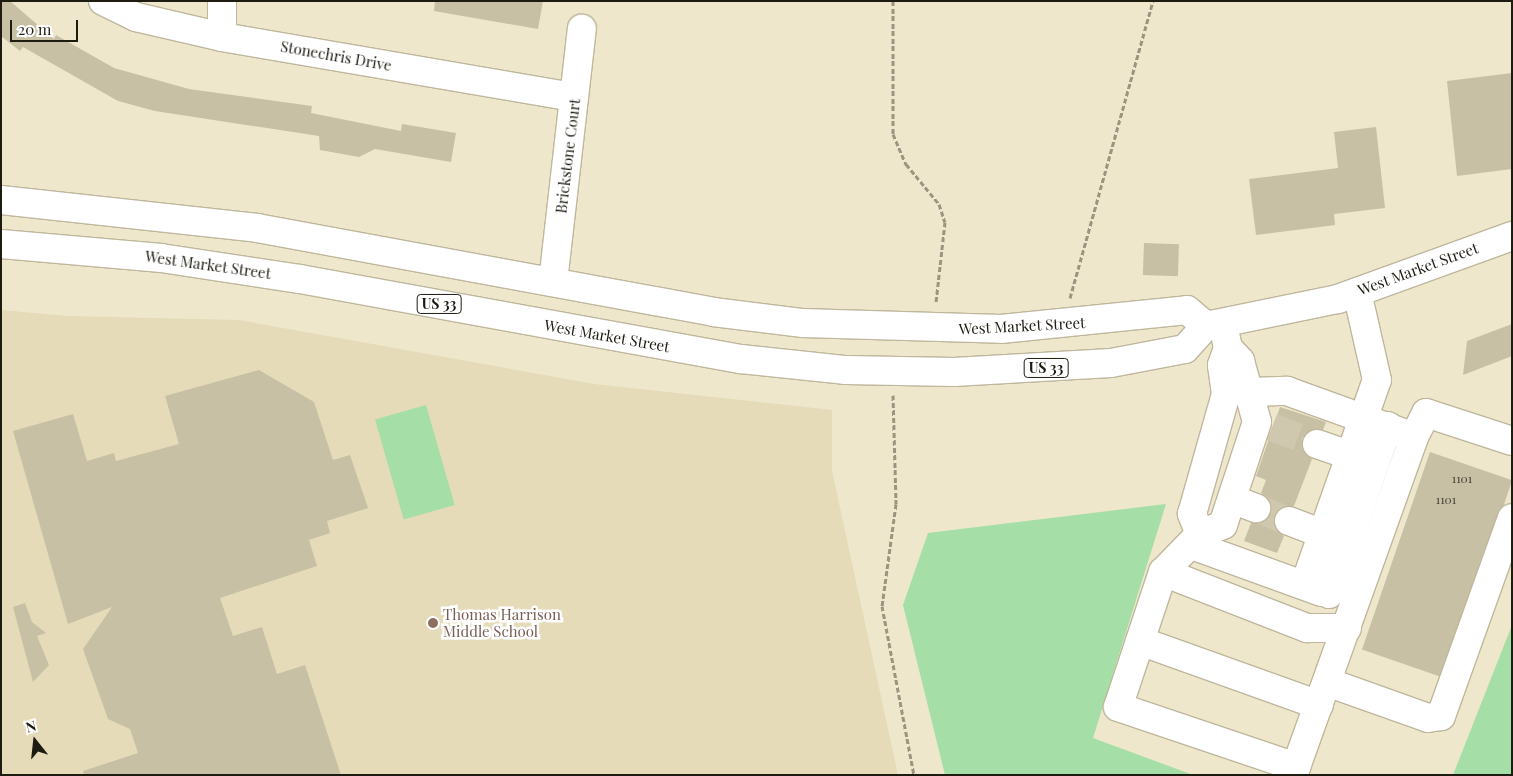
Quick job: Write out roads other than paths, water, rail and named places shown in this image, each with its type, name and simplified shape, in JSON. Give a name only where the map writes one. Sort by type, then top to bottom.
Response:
[{"type":"main road","name":"Stonechris Drive","points":[[103,1],[136,17],[222,37],[574,97]]},
{"type":"main road","points":[[222,1],[222,37]]},
{"type":"main road","name":"Brickstone Court","points":[[553,282],[582,29]]},
{"type":"main road","name":"West Market Street","points":[[1,200],[152,213],[257,228],[767,320],[931,330],[1058,326],[1187,310],[1219,332]]},
{"type":"main road","name":"West Market Street","points":[[1,244],[152,257],[300,278],[741,360],[892,372],[1030,369],[1133,360],[1185,349],[1219,332],[1357,292],[1512,236]]},
{"type":"main road","points":[[1317,589],[1376,422],[1377,380],[1357,292]]},
{"type":"main road","points":[[1219,332],[1240,360],[1264,425],[1244,504],[1223,525],[1196,539],[1163,572],[1118,707],[1296,767],[1414,437],[1426,413],[1512,441]]},
{"type":"main road","points":[[1196,539],[1192,514],[1226,394],[1219,332]]},
{"type":"main road","points":[[1251,392],[1287,391],[1414,437]]},
{"type":"main road","points":[[1317,589],[1323,534],[1350,456],[1376,422]]},
{"type":"main road","points":[[1318,444],[1350,456]]},
{"type":"main road","points":[[1140,641],[1323,693],[1428,718],[1441,716],[1512,518]]},
{"type":"main road","points":[[1289,521],[1323,534]]},
{"type":"main road","points":[[1196,539],[1317,589],[1351,617]]},
{"type":"main road","points":[[1163,572],[1307,628],[1351,617]]},
{"type":"tunnel","points":[[1272,427],[1317,444]]},
{"type":"tunnel","points":[[1256,508],[1289,521]]},
{"type":"place","name":"Thomas Harrison Middle School","points":[[433,623]]}]
